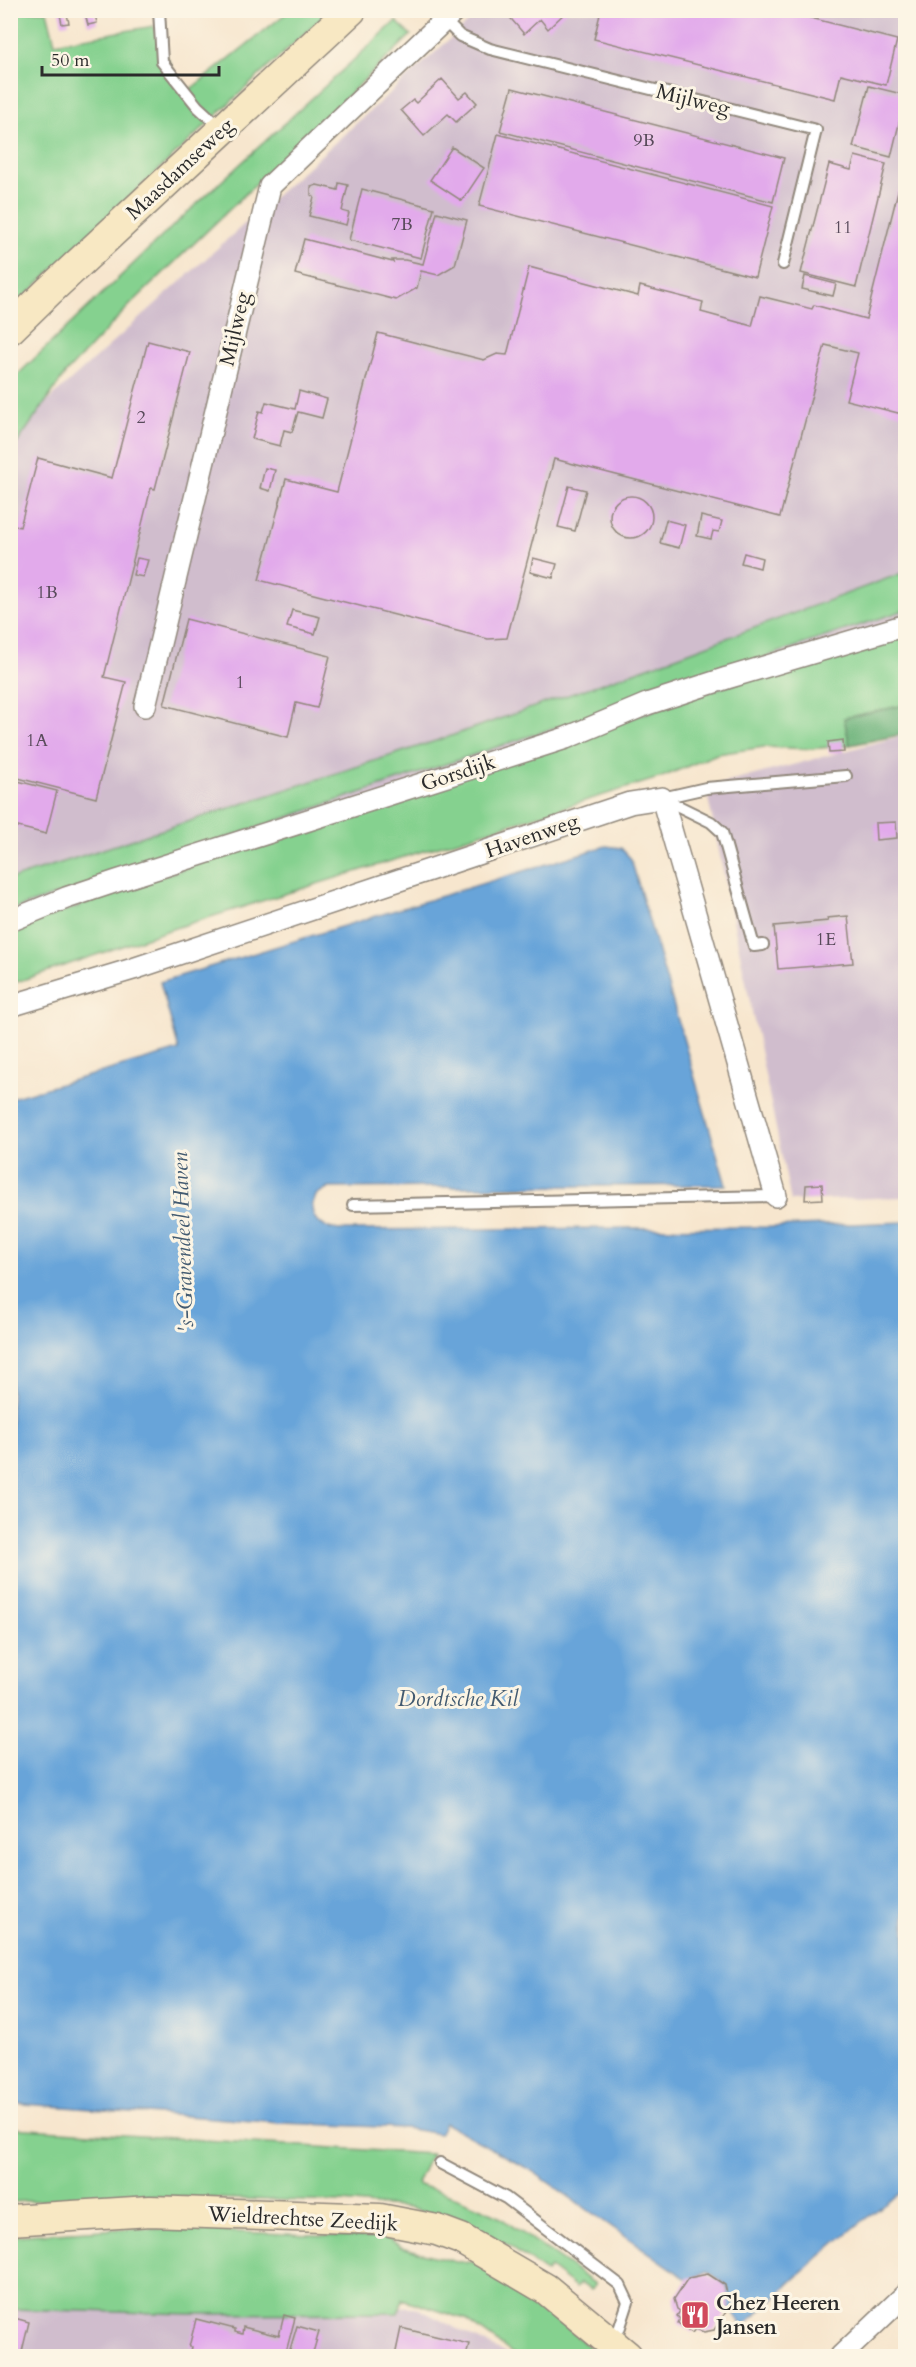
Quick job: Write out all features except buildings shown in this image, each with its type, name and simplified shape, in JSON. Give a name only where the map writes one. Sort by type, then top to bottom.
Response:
[{"type":"street","name":"Maasdamseweg","points":[[10,329],[351,10]]},
{"type":"street","name":"Mijlweg","points":[[145,706],[270,186],[445,14]]},
{"type":"street","name":"Gorsdijk","points":[[10,921],[107,884],[566,738],[647,704],[906,625]]},
{"type":"street","name":"Havenweg","points":[[10,1006],[289,918],[630,803],[662,798]]},
{"type":"street","points":[[662,798],[776,1196]]},
{"type":"street","name":"Wieldrechtse Zeedijk","points":[[10,2220],[150,2211],[380,2219],[437,2230],[461,2239],[546,2289],[620,2350]]},
{"type":"street","points":[[841,2356],[906,2294]]},
{"type":"lane","points":[[159,10],[162,62],[198,107],[222,129]]},
{"type":"lane","name":"Mijlweg","points":[[445,14],[460,36],[490,49],[816,130],[783,264]]},
{"type":"lane","points":[[662,798],[706,788],[846,776]]},
{"type":"lane","points":[[662,798],[711,822],[722,832],[754,946],[763,945]]},
{"type":"lane","points":[[353,1205],[776,1196]]},
{"type":"lane","points":[[440,2163],[506,2198],[620,2285],[628,2302],[620,2350]]},
{"type":"shaded area","points":[[481,11],[905,11],[905,630],[11,964],[10,435]]},
{"type":"shaded area","points":[[905,735],[905,1197],[791,1201],[706,788]]},
{"type":"shaded area","points":[[11,2296],[415,2307],[510,2356],[11,2356]]},
{"type":"green space","points":[[11,11],[47,11],[55,43],[154,26],[183,95],[289,11],[330,11],[11,309]]},
{"type":"green space","points":[[396,21],[411,35],[130,305],[65,374],[11,452],[11,381],[176,223]]},
{"type":"green space","points":[[905,572],[905,610],[11,910],[11,879],[451,736],[654,665]]},
{"type":"green space","points":[[905,626],[905,705],[844,718],[850,745],[810,749],[764,747],[717,754],[662,777],[175,928],[11,984],[11,931],[153,879]]},
{"type":"green space","points":[[905,705],[905,734],[850,745],[844,718]]},
{"type":"green space","points":[[11,2128],[431,2154],[417,2183],[419,2185],[446,2193],[495,2214],[595,2284],[591,2290],[580,2283],[576,2288],[550,2268],[546,2272],[506,2244],[468,2224],[409,2208],[341,2202],[137,2196],[11,2202]]},
{"type":"green space","points":[[133,2228],[389,2238],[401,2247],[456,2262],[475,2261],[528,2295],[600,2356],[516,2356],[465,2319],[402,2299],[399,2313],[191,2314],[11,2309],[11,2236]]},
{"type":"water","points":[[606,846],[621,848],[631,859],[726,1185],[328,1188],[317,1194],[312,1208],[313,1214],[320,1223],[339,1230],[771,1227],[905,1222],[905,2190],[842,2238],[743,2327],[730,2308],[727,2286],[708,2271],[688,2280],[532,2171],[445,2123],[439,2134],[405,2128],[280,2123],[11,2103],[11,1098],[179,1050],[160,982]]},
{"type":"place","name":"Chez Heeren Jansen","points":[[695,2315]]},
{"type":"water label","name":"'s-Gravendeel Haven","points":[[183,1242]]},
{"type":"water label","name":"Dordtsche Kil","points":[[458,1699]]}]
